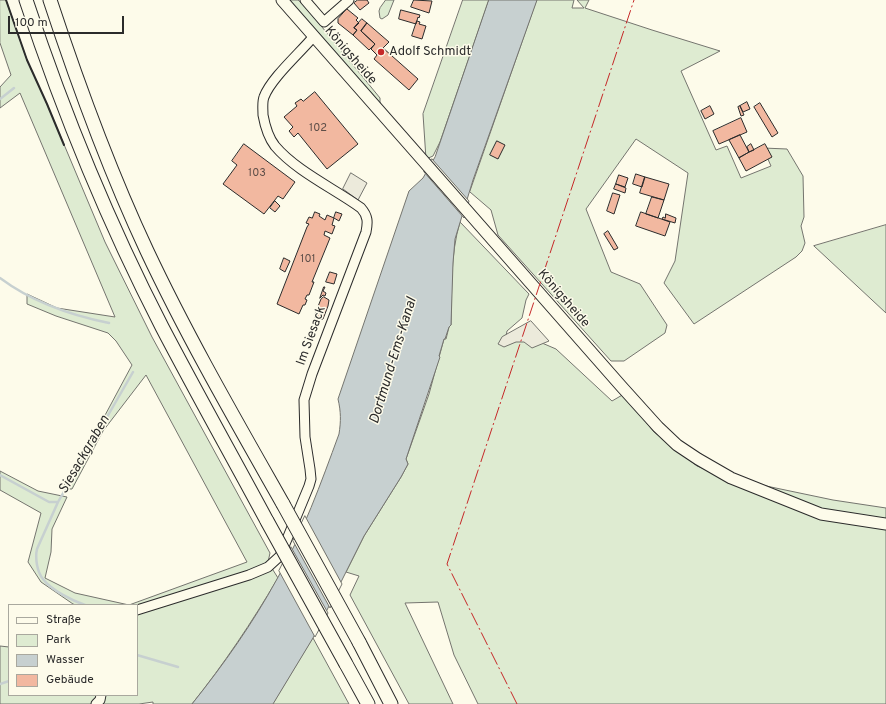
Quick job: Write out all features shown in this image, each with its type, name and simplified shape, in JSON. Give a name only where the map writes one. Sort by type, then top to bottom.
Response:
[{"type":"highway","points":[[26,0],[48,66],[67,115],[108,212],[162,326],[368,704]]},
{"type":"highway","points":[[50,0],[69,57],[101,142],[147,250],[214,382],[359,642],[391,704]]},
{"type":"main road","name":"Königsheide","points":[[282,0],[621,386],[658,427],[677,445],[698,459],[732,478],[821,514],[886,524]]},
{"type":"street","points":[[305,0],[324,22],[349,0]]},
{"type":"street","name":"Im Siesack","points":[[138,610],[249,575],[268,567],[280,556],[309,486],[311,479],[304,437],[304,400],[312,374],[366,232],[367,219],[366,214],[361,208],[294,163],[283,153],[275,145],[265,125],[263,105],[264,97],[267,91],[314,36]]},
{"type":"green space","points":[[0,0],[6,0],[27,60],[105,242],[152,337],[270,553],[268,562],[278,578],[237,642],[192,704],[153,704],[153,702],[139,704],[0,704],[0,646],[8,647],[8,696],[138,696],[138,604],[132,604],[247,562],[146,375],[103,431],[72,489],[62,489],[96,432],[132,365],[116,341],[108,333],[56,316],[27,304],[27,294],[57,308],[115,317],[20,93],[0,108],[0,87],[11,75],[0,43]]},
{"type":"green space","points":[[288,0],[298,0],[304,5],[380,98],[380,103]]},
{"type":"green space","points":[[386,0],[394,0],[388,15],[382,19],[380,18],[379,11]]},
{"type":"green space","points":[[463,0],[489,0],[440,142],[433,156],[426,159],[423,114]]},
{"type":"green space","points":[[537,0],[574,0],[572,8],[584,8],[577,0],[589,0],[585,8],[720,51],[681,71],[716,150],[727,146],[741,178],[771,166],[763,148],[787,149],[803,176],[804,217],[801,226],[805,243],[802,251],[796,257],[694,324],[664,283],[675,261],[688,173],[636,139],[586,209],[611,272],[640,284],[667,325],[665,333],[624,361],[611,361],[498,235],[491,210],[470,192]]},
{"type":"green space","points":[[460,222],[529,294],[522,318],[507,331],[504,346],[528,337],[556,349],[612,401],[624,394],[653,431],[697,466],[728,478],[833,500],[886,508],[886,704],[478,704],[454,655],[438,602],[405,603],[453,704],[409,704],[350,595],[359,576],[346,572],[364,536],[408,464],[406,459],[429,394],[444,339],[446,339],[449,327],[451,325],[453,260]]},
{"type":"green space","points":[[886,225],[886,313],[814,246]]},
{"type":"green space","points":[[0,471],[38,491],[67,497],[52,529],[51,552],[45,578],[75,593],[124,604],[73,604],[41,582],[28,562],[41,513],[0,490]]},
{"type":"green space","points":[[313,638],[349,704],[273,704]]},
{"type":"shaded area","points":[[351,173],[367,183],[358,200],[343,189]]},
{"type":"shaded area","points":[[531,321],[549,341],[532,348],[524,342],[516,342],[504,347],[498,344],[502,337]]},
{"type":"water","name":"Dortmund-Ems-Kanal","points":[[489,0],[537,0],[473,180],[455,239],[451,325],[444,339],[440,357],[406,459],[408,464],[364,536],[313,638],[273,704],[192,704],[227,658],[268,595],[295,544],[311,508],[339,434],[340,408],[338,399],[409,191],[423,178],[435,157]]},
{"type":"pier","points":[[432,159],[469,201],[464,218],[424,172]]},
{"type":"pier","points":[[305,516],[342,584],[330,608],[293,541]]},
{"type":"pier","points":[[291,547],[328,613],[315,637],[279,571]]},
{"type":"building","points":[[358,0],[367,0],[369,3],[360,10],[354,3]]},
{"type":"building","points":[[414,0],[432,1],[429,13],[411,7]]},
{"type":"building","points":[[347,9],[358,18],[356,20],[359,23],[354,28],[357,30],[353,35],[338,23],[338,19]]},
{"type":"building","points":[[401,10],[420,15],[416,24],[399,19]]},
{"type":"building","points":[[362,19],[367,23],[361,31],[375,44],[369,50],[353,35],[357,30],[354,28]]},
{"type":"building","points":[[417,21],[420,22],[419,24],[426,26],[422,39],[412,36]]},
{"type":"building","points":[[367,23],[389,42],[383,48],[418,79],[409,90],[374,59],[377,55],[371,49],[375,44],[361,31]]},
{"type":"building","points":[[315,92],[358,144],[327,169],[298,133],[294,137],[289,131],[293,127],[284,117],[297,106],[295,103],[301,99],[303,101]]},
{"type":"building","points":[[747,102],[750,109],[743,112],[740,106]]},
{"type":"building","points":[[760,103],[778,133],[772,137],[754,107]]},
{"type":"building","points":[[710,106],[714,114],[705,119],[701,111]]},
{"type":"building","points":[[740,106],[744,115],[741,116],[738,107]]},
{"type":"building","points":[[741,118],[747,132],[719,144],[713,131]]},
{"type":"building","points":[[740,135],[749,152],[739,158],[729,140]]},
{"type":"building","points":[[497,141],[505,145],[498,159],[490,155]]},
{"type":"building","points":[[244,144],[295,182],[283,199],[278,196],[264,214],[223,184],[237,165],[232,161]]},
{"type":"building","points":[[751,144],[754,150],[749,152],[747,147]]},
{"type":"building","points":[[765,144],[772,157],[746,171],[739,158]]},
{"type":"building","points":[[636,174],[645,177],[642,187],[633,184]]},
{"type":"building","points":[[619,175],[628,178],[625,187],[616,184]]},
{"type":"building","points":[[645,177],[669,184],[664,200],[640,193]]},
{"type":"building","points":[[616,184],[626,188],[625,193],[614,189]]},
{"type":"building","points":[[613,193],[620,195],[614,214],[607,211]]},
{"type":"building","points":[[652,197],[664,200],[658,218],[646,214]]},
{"type":"building","points":[[275,201],[280,206],[275,212],[270,208]]},
{"type":"building","points":[[315,212],[320,214],[319,216],[325,220],[327,215],[334,218],[332,225],[335,226],[332,234],[325,231],[324,235],[330,238],[312,282],[314,282],[309,295],[307,295],[305,299],[307,300],[305,305],[303,305],[299,314],[277,304],[309,224],[306,223],[309,217],[312,218]]},
{"type":"building","points":[[336,212],[342,214],[339,221],[334,218]]},
{"type":"building","points":[[641,212],[670,222],[665,236],[636,226]]},
{"type":"building","points":[[666,214],[676,218],[675,223],[662,219],[663,217],[665,218]]},
{"type":"building","points":[[608,231],[618,248],[614,250],[604,234]]},
{"type":"building","points":[[284,258],[290,261],[285,272],[280,269]]},
{"type":"building","points":[[330,272],[337,274],[334,284],[326,282]]},
{"type":"building","points":[[324,287],[323,291],[326,293],[325,296],[323,295],[320,298]]},
{"type":"building","points":[[324,297],[329,300],[328,306],[323,319],[317,320],[315,318],[315,314],[321,299]]},
{"type":"waterway","points":[[0,99],[14,88]]},
{"type":"waterway","points":[[0,278],[38,301],[65,312],[109,323]]},
{"type":"waterway","name":"Siesackgraben","points":[[0,475],[49,502],[58,502],[133,372]]},
{"type":"waterway","points":[[58,502],[37,549],[36,561],[41,576],[51,587],[83,604]]},
{"type":"waterway","points":[[138,655],[178,667]]},
{"type":"waterway","points":[[0,684],[8,681]]},
{"type":"wall","points":[[6,0],[27,60],[64,145]]},
{"type":"power","points":[[517,704],[447,564],[634,0]]},
{"type":"place","name":"Adolf Schmidt","points":[[381,52]]}]
